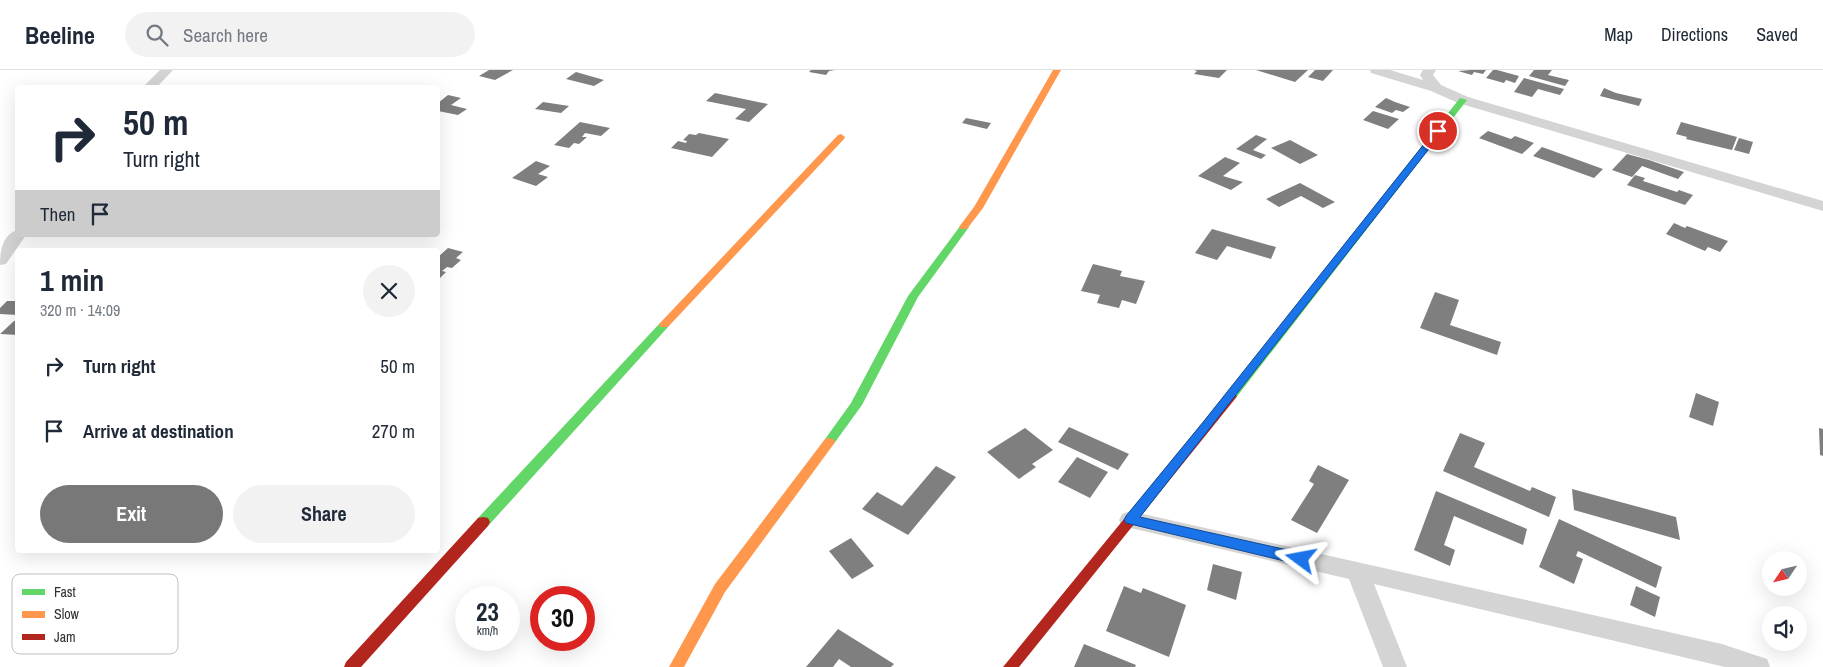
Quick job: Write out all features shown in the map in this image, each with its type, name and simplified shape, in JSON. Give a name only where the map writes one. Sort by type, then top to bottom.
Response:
[{"type":"street","points":[[151,85],[167,70]]},
{"type":"street","points":[[676,667],[720,588],[856,405],[913,296],[978,208],[1057,70]]},
{"type":"street","points":[[1376,70],[1436,88],[1463,100],[1823,206]]},
{"type":"street","points":[[1430,70],[1426,75],[1436,88]]},
{"type":"street","points":[[1010,667],[1209,424],[1463,100]]},
{"type":"street","points":[[351,667],[577,418],[841,137]]},
{"type":"street","points":[[0,260],[17,237]]},
{"type":"street","points":[[1130,520],[1694,648],[1758,667]]},
{"type":"street","points":[[1358,572],[1395,667]]},
{"type":"building","points":[[489,70],[513,70],[495,80],[479,76]]},
{"type":"building","points":[[811,70],[835,70],[829,71],[826,75],[809,72]]},
{"type":"building","points":[[1194,70],[1227,70],[1219,78],[1194,74],[1197,71]]},
{"type":"building","points":[[1256,70],[1308,70],[1295,82]]},
{"type":"building","points":[[1315,70],[1333,70],[1323,81],[1308,77]]},
{"type":"building","points":[[1486,70],[1483,74],[1474,72],[1472,75],[1458,71]]},
{"type":"building","points":[[1493,70],[1519,76],[1515,83],[1506,80],[1504,83],[1486,78]]},
{"type":"building","points":[[1534,70],[1552,70],[1548,75],[1569,80],[1565,86],[1529,76]]},
{"type":"building","points":[[576,72],[604,80],[594,86],[566,79]]},
{"type":"building","points":[[1524,78],[1564,89],[1560,95],[1538,89],[1532,97],[1514,92]]},
{"type":"building","points":[[1604,88],[1642,99],[1639,106],[1600,96]]},
{"type":"building","points":[[715,93],[768,104],[749,122],[735,119],[746,109],[706,101]]},
{"type":"building","points":[[448,95],[461,98],[451,105],[467,109],[458,115],[440,111],[440,101]]},
{"type":"building","points":[[1386,98],[1410,107],[1403,112],[1396,110],[1392,113],[1375,107]]},
{"type":"building","points":[[543,102],[569,106],[561,113],[535,109]]},
{"type":"building","points":[[1373,111],[1399,119],[1388,129],[1363,120]]},
{"type":"building","points":[[966,118],[991,123],[987,129],[962,123]]},
{"type":"building","points":[[580,122],[610,128],[601,136],[585,133],[582,137],[587,137],[579,144],[574,143],[569,148],[554,145]]},
{"type":"building","points":[[1681,122],[1737,137],[1732,150],[1686,139],[1687,137],[1676,134]]},
{"type":"building","points":[[1488,131],[1511,139],[1515,136],[1534,143],[1522,154],[1479,138]]},
{"type":"building","points":[[699,133],[729,139],[712,157],[671,148],[678,141],[686,143],[687,141],[683,140],[689,134],[696,135]]},
{"type":"building","points":[[1256,135],[1267,139],[1253,150],[1266,155],[1261,159],[1236,149]]},
{"type":"building","points":[[1739,138],[1753,142],[1749,154],[1734,150]]},
{"type":"building","points":[[1290,140],[1318,155],[1300,164],[1271,148]]},
{"type":"building","points":[[1542,147],[1603,169],[1594,178],[1533,156]]},
{"type":"building","points":[[1627,154],[1684,172],[1678,179],[1642,166],[1632,177],[1612,170]]},
{"type":"building","points":[[1225,157],[1240,163],[1223,176],[1243,182],[1231,190],[1198,176]]},
{"type":"building","points":[[536,161],[550,166],[538,174],[548,177],[536,186],[512,178]]},
{"type":"building","points":[[1635,175],[1645,178],[1643,181],[1693,195],[1685,205],[1627,185]]},
{"type":"building","points":[[1300,183],[1335,202],[1323,208],[1301,196],[1279,207],[1266,199]]},
{"type":"building","points":[[1674,223],[1728,241],[1720,252],[1708,247],[1705,251],[1666,234]]},
{"type":"building","points":[[1212,229],[1276,247],[1271,259],[1227,246],[1217,260],[1195,253]]},
{"type":"building","points":[[448,248],[463,252],[456,258],[461,260],[452,268],[447,267],[442,271],[446,272],[440,278],[440,255]]},
{"type":"building","points":[[1093,264],[1122,271],[1120,276],[1145,281],[1136,304],[1122,300],[1119,308],[1097,303],[1100,295],[1081,291]]},
{"type":"building","points":[[1435,292],[1459,300],[1450,325],[1501,342],[1497,355],[1420,328]]},
{"type":"building","points":[[7,301],[15,301],[15,315],[0,314],[0,308]]},
{"type":"building","points":[[14,321],[15,321],[15,335],[0,334]]},
{"type":"building","points":[[1696,393],[1719,402],[1713,426],[1689,417]]},
{"type":"building","points":[[1069,427],[1129,454],[1118,470],[1058,442]]},
{"type":"building","points":[[1025,428],[1053,450],[1032,464],[1036,467],[1019,479],[987,452]]},
{"type":"building","points":[[1819,428],[1823,429],[1823,456],[1820,455]]},
{"type":"building","points":[[1460,433],[1485,443],[1474,467],[1530,491],[1532,487],[1556,497],[1549,517],[1443,471]]},
{"type":"building","points":[[1077,457],[1108,472],[1090,498],[1058,482]]},
{"type":"building","points":[[1318,465],[1349,480],[1317,533],[1291,520],[1314,484],[1309,481]]},
{"type":"building","points":[[936,466],[956,477],[908,535],[862,509],[877,492],[902,506]]},
{"type":"building","points":[[1572,489],[1676,517],[1680,540],[1574,510]]},
{"type":"building","points":[[1436,491],[1527,529],[1523,545],[1454,516],[1444,545],[1455,550],[1450,566],[1414,550]]},
{"type":"building","points":[[1559,519],[1662,567],[1656,588],[1578,551],[1576,556],[1583,559],[1574,584],[1539,567]]},
{"type":"building","points":[[851,538],[874,566],[852,579],[829,551]]},
{"type":"building","points":[[1213,564],[1242,572],[1236,600],[1207,590]]},
{"type":"building","points":[[1124,586],[1141,593],[1143,588],[1186,605],[1169,657],[1106,631]]},
{"type":"building","points":[[1636,586],[1660,597],[1655,617],[1630,605]]},
{"type":"building","points":[[838,629],[894,664],[891,667],[851,667],[839,659],[833,667],[806,667]]},
{"type":"building","points":[[1084,644],[1136,665],[1135,667],[1074,667]]},
{"type":"traffic: fast","points":[[1231,396],[1463,100]]},
{"type":"traffic: fast","points":[[829,442],[856,405],[913,296],[964,227]]},
{"type":"traffic: fast","points":[[483,522],[664,325]]},
{"type":"traffic: slow","points":[[964,227],[978,208],[1057,70]]},
{"type":"traffic: slow","points":[[664,325],[841,137]]},
{"type":"traffic: slow","points":[[676,667],[720,588],[829,442]]},
{"type":"traffic: jam","points":[[1010,667],[1231,396]]},
{"type":"traffic: jam","points":[[351,667],[483,522]]},
{"type":"route","points":[[1301,559],[1130,520],[1209,424],[1438,131]]}]
